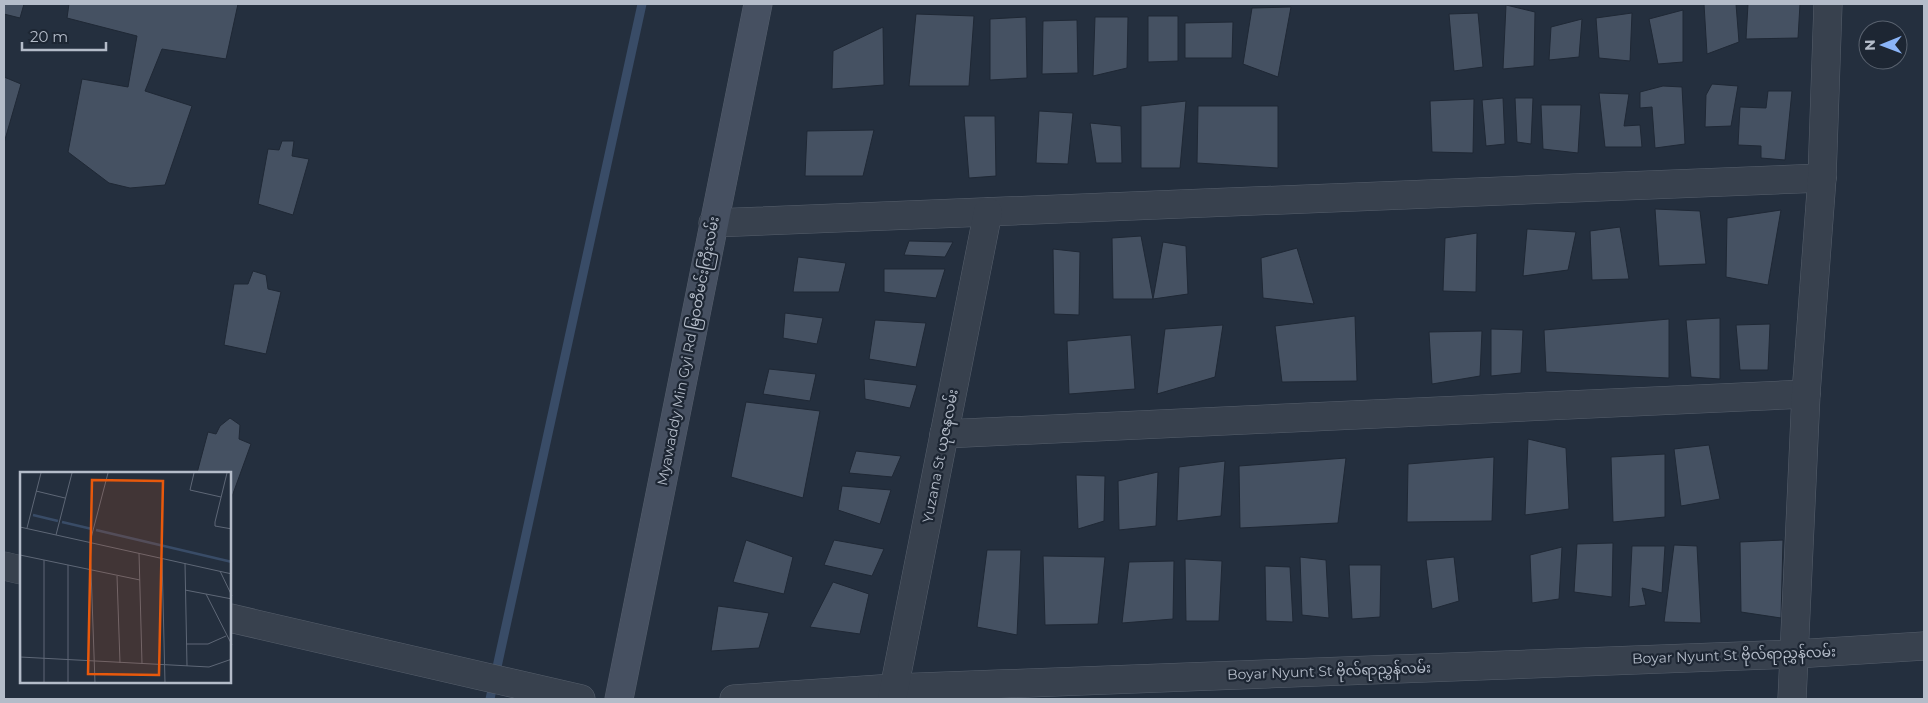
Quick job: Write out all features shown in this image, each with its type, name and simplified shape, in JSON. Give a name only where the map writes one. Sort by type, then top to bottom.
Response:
[{"type":"main road","name":"Myawaddy Min Gyi Rd မြဝတီမင်းကြီးလမ်း","points":[[619,699],[758,4]]},
{"type":"street","points":[[1792,699],[1806,394],[1822,178],[1828,4]]},
{"type":"street","points":[[713,223],[1822,178]]},
{"type":"street","name":"Yuzana St ယုဇနလမ်း","points":[[893,693],[988,212]]},
{"type":"street","points":[[944,434],[1806,394]]},
{"type":"street","points":[[4,566],[20,570]]},
{"type":"street","points":[[231,618],[581,699]]},
{"type":"street","name":"Boyar Nyunt St ဗိုလ်ရာညွှန်လမ်း","points":[[734,699],[1795,654],[1924,646]]},
{"type":"building","points":[[4,4],[24,4],[20,18],[4,14]]},
{"type":"building","points":[[69,4],[238,4],[226,59],[162,49],[145,91],[192,106],[165,185],[130,188],[109,183],[68,152],[82,79],[128,87],[137,36],[67,18]]},
{"type":"building","points":[[1704,4],[1736,4],[1739,42],[1707,54]]},
{"type":"building","points":[[1748,4],[1800,4],[1798,38],[1746,39]]},
{"type":"building","points":[[1506,5],[1535,12],[1534,66],[1503,69]]},
{"type":"building","points":[[1291,7],[1278,77],[1243,64],[1252,8]]},
{"type":"building","points":[[1683,10],[1683,62],[1658,64],[1649,19]]},
{"type":"building","points":[[1478,13],[1483,67],[1454,71],[1449,14]]},
{"type":"building","points":[[1632,13],[1630,61],[1599,58],[1596,18]]},
{"type":"building","points":[[916,14],[974,16],[969,86],[909,86]]},
{"type":"building","points":[[1148,16],[1178,16],[1178,61],[1148,62]]},
{"type":"building","points":[[1026,17],[1027,78],[990,80],[990,19]]},
{"type":"building","points":[[1095,17],[1128,17],[1127,68],[1093,76]]},
{"type":"building","points":[[1582,19],[1579,57],[1549,60],[1551,27]]},
{"type":"building","points":[[1077,20],[1078,73],[1042,74],[1043,21]]},
{"type":"building","points":[[1233,22],[1232,58],[1185,58],[1185,23]]},
{"type":"building","points":[[883,27],[884,85],[832,89],[833,51]]},
{"type":"building","points":[[4,77],[21,84],[4,143]]},
{"type":"building","points":[[1712,84],[1738,86],[1731,126],[1705,127],[1706,95]]},
{"type":"building","points":[[1663,86],[1682,87],[1685,144],[1655,148],[1652,107],[1640,108],[1640,92]]},
{"type":"building","points":[[1768,91],[1792,91],[1785,160],[1761,158],[1761,146],[1738,145],[1740,107],[1766,108]]},
{"type":"building","points":[[1599,93],[1629,94],[1624,126],[1640,125],[1642,147],[1605,147]]},
{"type":"building","points":[[1503,98],[1505,144],[1486,146],[1482,100]]},
{"type":"building","points":[[1515,98],[1533,98],[1531,144],[1517,142]]},
{"type":"building","points":[[1474,99],[1473,153],[1432,152],[1430,101]]},
{"type":"building","points":[[1186,101],[1180,168],[1141,168],[1141,106]]},
{"type":"building","points":[[1541,105],[1581,105],[1578,153],[1543,149]]},
{"type":"building","points":[[1198,106],[1278,106],[1278,168],[1197,163]]},
{"type":"building","points":[[1039,111],[1073,113],[1068,164],[1036,163]]},
{"type":"building","points":[[964,116],[995,116],[996,176],[969,178]]},
{"type":"building","points":[[1090,123],[1121,126],[1122,163],[1096,163]]},
{"type":"building","points":[[874,130],[863,176],[805,176],[807,131]]},
{"type":"building","points":[[282,141],[294,141],[292,156],[309,159],[293,215],[258,204],[268,149],[279,150]]},
{"type":"building","points":[[1655,209],[1700,211],[1706,264],[1659,266]]},
{"type":"building","points":[[1781,210],[1768,285],[1726,277],[1727,218]]},
{"type":"building","points":[[1620,227],[1629,279],[1592,280],[1590,231]]},
{"type":"building","points":[[1527,229],[1576,232],[1568,270],[1523,276]]},
{"type":"building","points":[[1477,233],[1476,292],[1443,291],[1445,238]]},
{"type":"building","points":[[1141,236],[1153,299],[1113,299],[1112,238]]},
{"type":"building","points":[[909,241],[953,242],[945,257],[904,255]]},
{"type":"building","points":[[1163,242],[1186,246],[1188,294],[1153,299]]},
{"type":"building","points":[[1297,248],[1314,304],[1263,298],[1261,258]]},
{"type":"building","points":[[1053,249],[1080,252],[1079,315],[1054,314]]},
{"type":"building","points":[[798,257],[846,263],[839,292],[793,292]]},
{"type":"building","points":[[884,269],[945,269],[936,298],[884,292]]},
{"type":"building","points":[[253,271],[266,275],[268,289],[281,292],[266,354],[224,345],[234,284],[248,284]]},
{"type":"building","points":[[785,313],[823,318],[817,344],[783,338]]},
{"type":"building","points":[[1355,316],[1357,381],[1282,382],[1275,326]]},
{"type":"building","points":[[1720,318],[1720,379],[1691,377],[1686,320]]},
{"type":"building","points":[[1669,319],[1669,378],[1546,372],[1544,330]]},
{"type":"building","points":[[875,320],[926,323],[916,367],[869,359]]},
{"type":"building","points":[[1770,324],[1768,370],[1740,370],[1736,325]]},
{"type":"building","points":[[1223,325],[1215,377],[1157,394],[1165,329]]},
{"type":"building","points":[[1491,329],[1523,330],[1521,373],[1491,376]]},
{"type":"building","points":[[1482,331],[1480,376],[1432,384],[1429,332]]},
{"type":"building","points":[[1131,335],[1135,389],[1069,394],[1067,341]]},
{"type":"building","points":[[769,369],[816,374],[810,401],[763,394]]},
{"type":"building","points":[[864,379],[917,385],[910,408],[865,399]]},
{"type":"building","points":[[746,402],[820,411],[803,498],[731,477]]},
{"type":"building","points":[[230,418],[240,425],[239,439],[251,444],[231,499],[231,472],[197,472],[208,432],[216,434],[220,426]]},
{"type":"building","points":[[1528,439],[1566,448],[1569,509],[1525,515]]},
{"type":"building","points":[[1709,445],[1720,499],[1681,506],[1674,449]]},
{"type":"building","points":[[856,451],[901,456],[892,477],[849,473]]},
{"type":"building","points":[[1665,454],[1665,517],[1613,522],[1611,457]]},
{"type":"building","points":[[1494,457],[1492,521],[1407,522],[1408,464]]},
{"type":"building","points":[[1346,458],[1338,523],[1240,528],[1239,466]]},
{"type":"building","points":[[1225,461],[1221,516],[1177,521],[1179,467]]},
{"type":"building","points":[[1158,472],[1156,526],[1119,530],[1118,481]]},
{"type":"building","points":[[1076,475],[1105,476],[1104,521],[1078,529]]},
{"type":"building","points":[[842,486],[891,490],[880,524],[838,510]]},
{"type":"building","points":[[746,540],[793,557],[784,594],[733,582]]},
{"type":"building","points":[[834,540],[884,549],[872,576],[824,565]]},
{"type":"building","points":[[1783,540],[1781,618],[1741,612],[1740,542]]},
{"type":"building","points":[[1613,543],[1612,597],[1574,592],[1577,544]]},
{"type":"building","points":[[1674,545],[1697,546],[1701,623],[1664,622]]},
{"type":"building","points":[[1632,546],[1665,546],[1662,593],[1642,588],[1646,605],[1629,607]]},
{"type":"building","points":[[1562,547],[1559,599],[1532,603],[1530,555]]},
{"type":"building","points":[[987,550],[1021,550],[1017,635],[977,627]]},
{"type":"building","points":[[1043,556],[1105,557],[1098,624],[1045,625]]},
{"type":"building","points":[[1300,557],[1326,560],[1329,618],[1302,615]]},
{"type":"building","points":[[1454,557],[1459,601],[1432,609],[1426,560]]},
{"type":"building","points":[[1185,559],[1222,561],[1219,621],[1186,621]]},
{"type":"building","points":[[1174,561],[1173,619],[1122,623],[1129,562]]},
{"type":"building","points":[[1349,565],[1381,565],[1380,617],[1352,619]]},
{"type":"building","points":[[1265,566],[1290,567],[1293,622],[1266,621]]},
{"type":"building","points":[[833,582],[869,594],[860,634],[810,627]]},
{"type":"building","points":[[718,606],[769,613],[759,648],[711,651]]},
{"type":"waterway","points":[[490,699],[642,4]]}]
